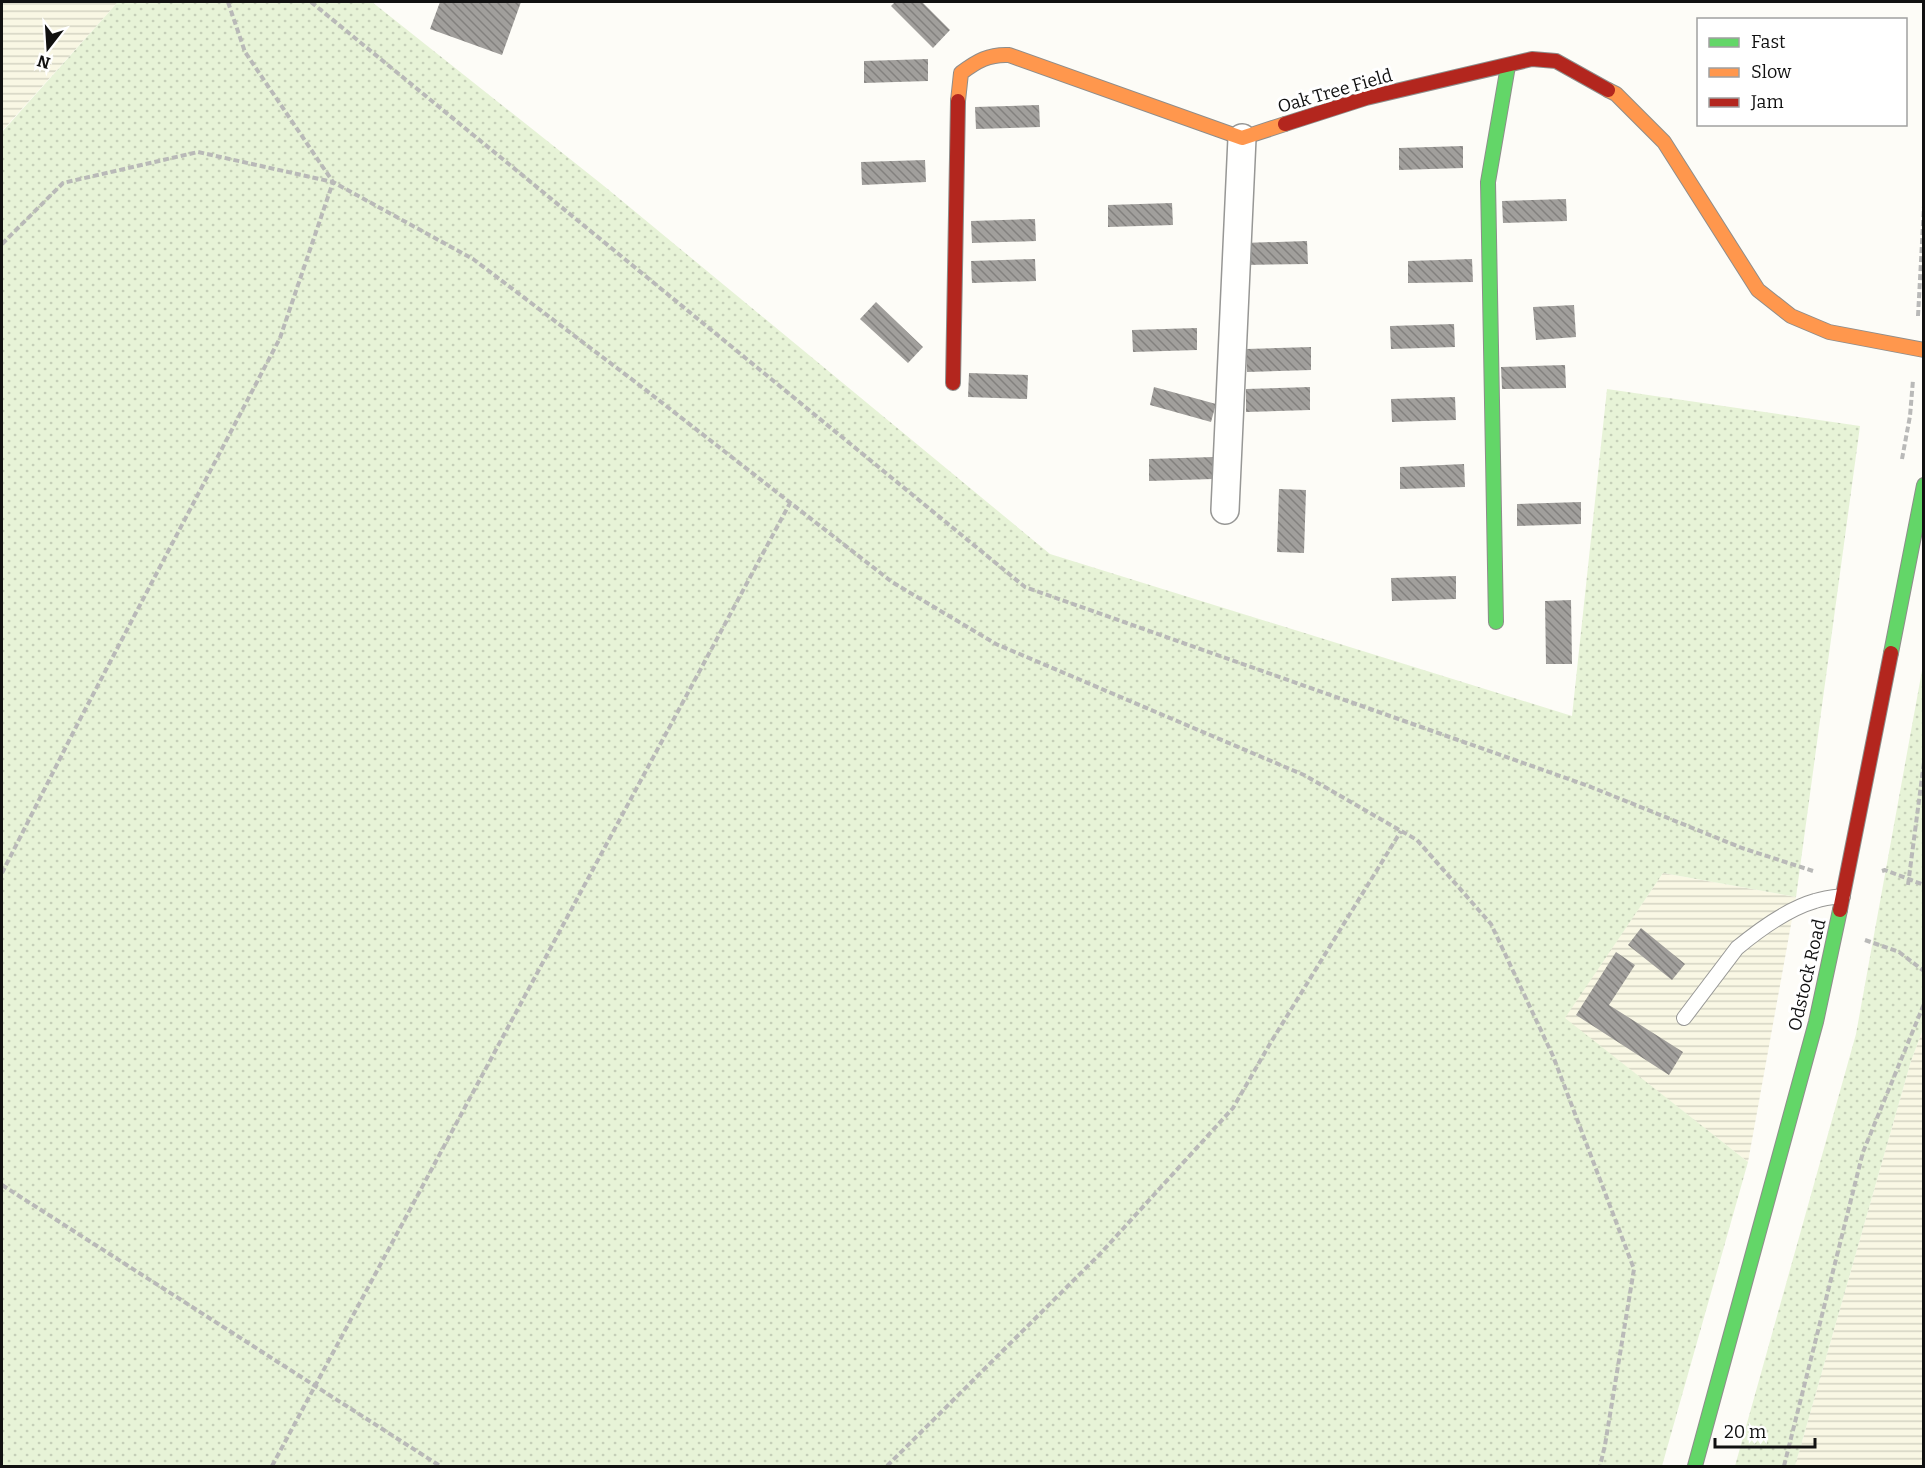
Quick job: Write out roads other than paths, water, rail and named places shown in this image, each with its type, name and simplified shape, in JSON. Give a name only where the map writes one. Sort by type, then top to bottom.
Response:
[{"type":"street","points":[[953,383],[958,89],[961,73],[977,61],[995,54],[1010,56],[1191,122],[1242,138],[1225,510]]},
{"type":"street","name":"Oak Tree Field","points":[[1242,138],[1366,98],[1532,59],[1556,61],[1616,94],[1664,142],[1758,290],[1791,316],[1829,332],[1923,350]]},
{"type":"street","points":[[1496,622],[1488,182],[1508,66]]},
{"type":"street","name":"Odstock Road","points":[[1695,1467],[1816,1022],[1843,896],[1923,485]]},
{"type":"lane","points":[[1684,1018],[1737,948],[1748,939],[1801,906],[1816,900],[1843,896]]}]
